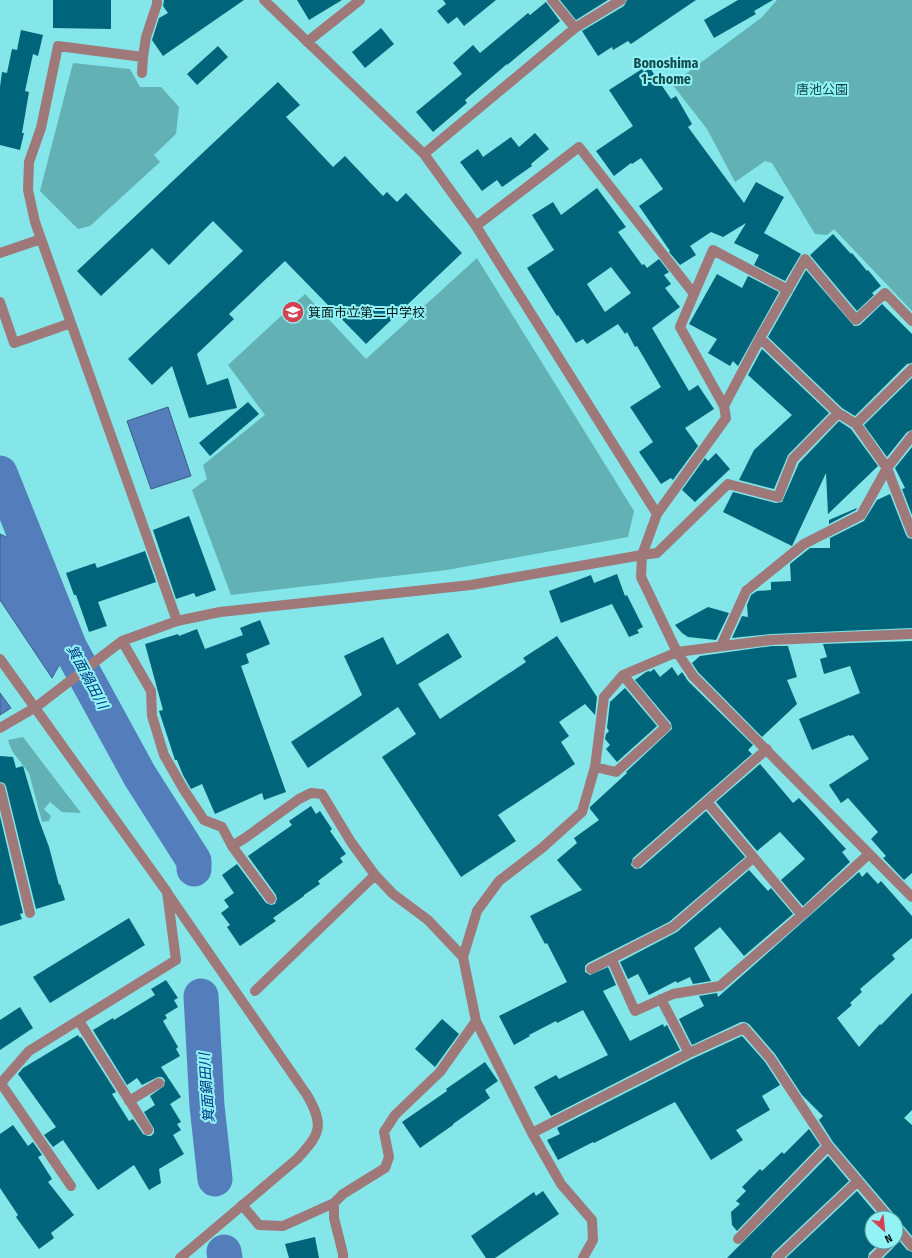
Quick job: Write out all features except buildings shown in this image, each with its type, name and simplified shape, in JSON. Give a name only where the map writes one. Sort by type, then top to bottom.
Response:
[{"type":"street","points":[[142,73],[146,37],[157,0]]},
{"type":"street","points":[[264,0],[424,154],[476,226],[658,514]]},
{"type":"street","points":[[307,42],[360,0]]},
{"type":"street","points":[[552,0],[575,28]]},
{"type":"street","points":[[424,154],[575,28],[621,0]]},
{"type":"street","points":[[143,57],[58,46],[40,128],[29,162],[28,190],[34,222],[177,621]]},
{"type":"street","points":[[476,226],[580,147],[694,294]]},
{"type":"street","points":[[0,252],[41,238]]},
{"type":"street","points":[[788,290],[713,250],[680,327],[724,406],[726,418],[658,514],[642,555],[641,578],[677,652],[693,676],[912,897]]},
{"type":"street","points":[[724,406],[760,338],[805,259],[856,320],[885,293],[912,321]]},
{"type":"street","points":[[0,302],[14,342],[71,323]]},
{"type":"street","points":[[760,338],[838,413],[856,424],[887,468],[912,533]]},
{"type":"street","points":[[856,424],[912,370]]},
{"type":"street","points":[[0,728],[36,707],[122,640],[177,621],[220,612],[471,585],[657,552],[728,484],[778,497],[793,459],[838,413]]},
{"type":"street","points":[[721,646],[746,591],[804,544],[861,515],[887,468],[912,436]]},
{"type":"street","points":[[583,1258],[593,1240],[592,1220],[561,1184],[532,1133],[476,1021],[464,957],[477,911],[498,881],[542,848],[582,812],[595,767],[604,697],[623,674],[677,652],[771,640],[912,634]]},
{"type":"street","points":[[122,640],[151,691],[152,716],[164,755],[184,790],[204,820],[222,827],[232,846],[271,900]]},
{"type":"street","points":[[0,659],[36,707],[167,892],[316,1110],[319,1128],[310,1145],[297,1159],[180,1258]]},
{"type":"street","points":[[595,767],[616,772],[666,727],[623,674]]},
{"type":"street","points":[[637,863],[767,749]]},
{"type":"street","points":[[0,788],[30,913]]},
{"type":"street","points":[[232,846],[298,799],[311,793],[322,794],[351,842],[374,875],[393,894],[428,920],[464,957]]},
{"type":"street","points":[[707,802],[802,915]]},
{"type":"street","points":[[612,960],[635,1011],[674,994],[720,986],[802,915],[869,854]]},
{"type":"street","points":[[590,969],[612,960],[673,927],[753,858]]},
{"type":"street","points":[[255,991],[374,875]]},
{"type":"street","points":[[71,1186],[0,1083],[29,1051],[176,960],[167,892]]},
{"type":"street","points":[[661,999],[689,1053]]},
{"type":"street","points":[[78,1021],[148,1130]]},
{"type":"street","points":[[242,1205],[259,1225],[283,1226],[334,1203],[343,1194],[385,1168],[389,1157],[384,1132],[395,1115],[440,1072],[476,1021]]},
{"type":"street","points":[[532,1133],[689,1053],[744,1028],[770,1058],[828,1146],[882,1210]]},
{"type":"street","points":[[129,1101],[159,1082]]},
{"type":"street","points":[[738,1239],[828,1146]]},
{"type":"street","points":[[777,1258],[858,1180]]},
{"type":"street","points":[[334,1203],[334,1218],[343,1258]]},
{"type":"street","points":[[904,1238],[912,1246]]},
{"type":"street","points":[[874,1258],[882,1250]]},
{"type":"green space","name":"唐池公園","points":[[777,0],[912,0],[912,311],[834,229],[827,235],[815,234],[772,163],[765,161],[735,182],[707,129],[672,84],[761,18]]},
{"type":"green space","points":[[73,63],[130,69],[140,87],[161,87],[179,107],[176,134],[154,155],[160,162],[90,226],[78,229],[40,191]]},
{"type":"green space","points":[[477,258],[634,511],[628,537],[447,570],[231,595],[192,490],[207,479],[203,465],[265,415],[228,365],[305,294],[366,359]]},
{"type":"green space","points":[[23,737],[81,813],[62,812],[50,802],[44,809],[51,816],[49,821],[42,822],[29,773],[12,751],[8,740]]},
{"type":"shaded area","points":[[168,407],[191,476],[151,489],[127,421]]},
{"type":"shaded area","points":[[0,534],[11,539],[61,662],[52,678],[0,600]]},
{"type":"shaded area","points":[[0,693],[11,708],[0,715]]},
{"type":"waterway","name":"箕面鍋田川","points":[[0,473],[70,648],[140,776],[194,861],[194,869]]},
{"type":"waterway","name":"箕面鍋田川","points":[[201,996],[207,1106],[215,1179]]},
{"type":"waterway","name":"箕面鍋田川","points":[[224,1252],[225,1258]]},
{"type":"place","name":"箕面市立第二中学校","points":[[293,312]]},
{"type":"district","name":"Bonoshima 1-chome","points":[[666,72]]}]
